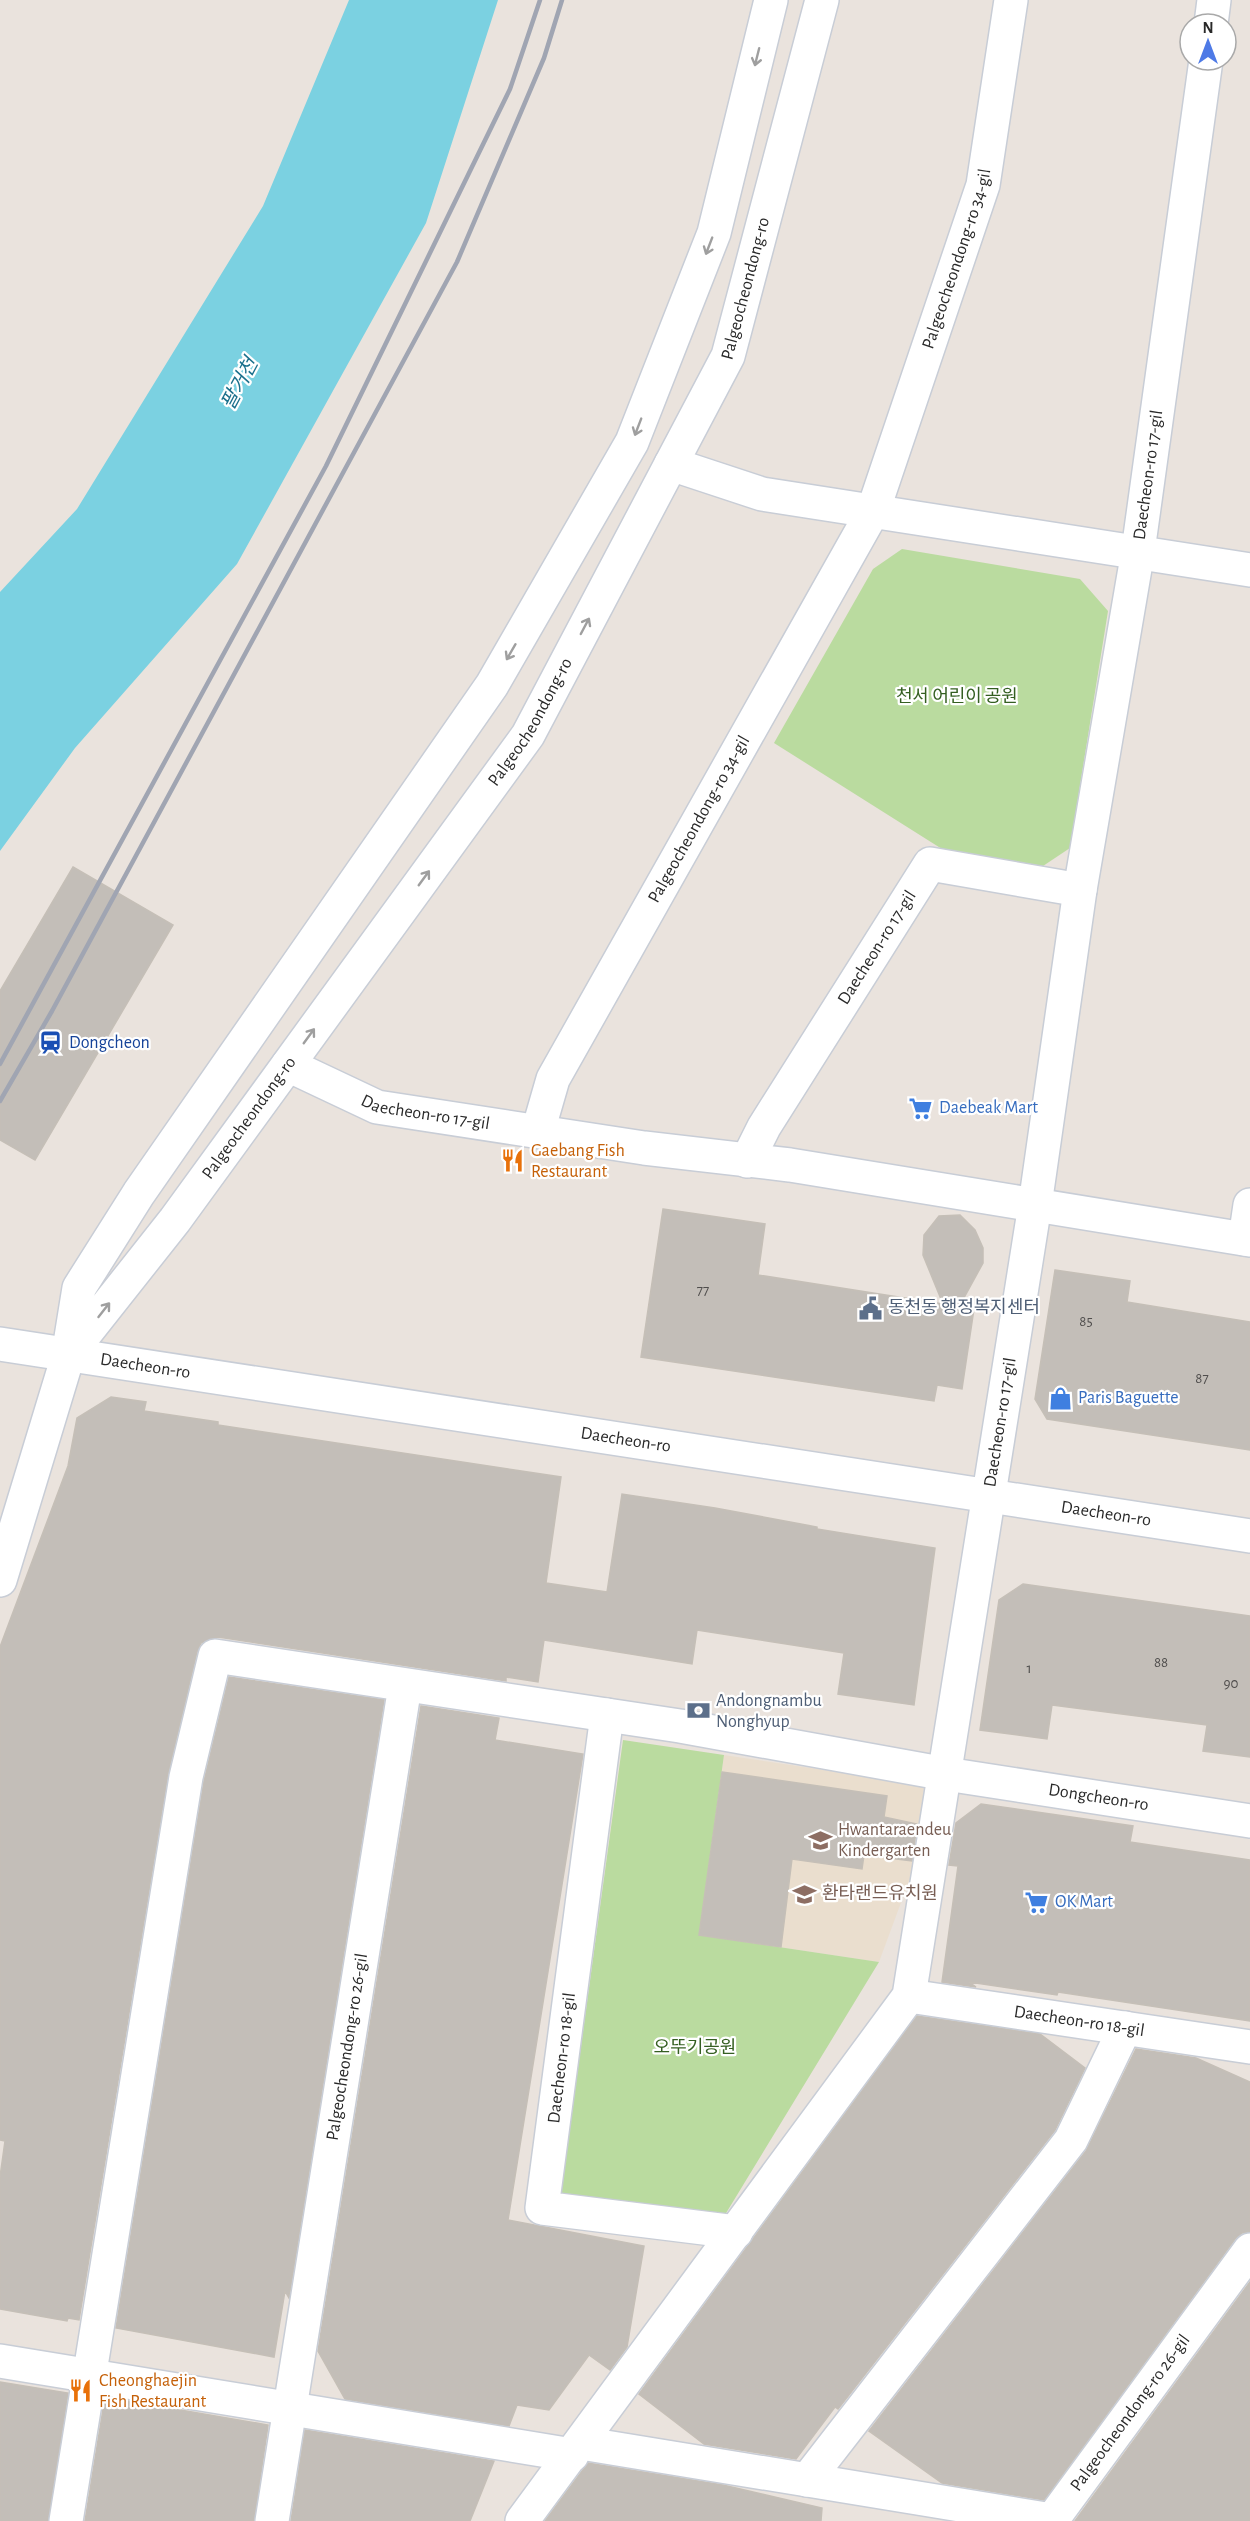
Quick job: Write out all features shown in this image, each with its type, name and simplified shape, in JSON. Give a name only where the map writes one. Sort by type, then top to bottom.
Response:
[{"type":"street","name":"Palgeocheondong-ro","points":[[0,1580],[68,1356],[79,1288],[139,1193],[492,685],[632,442],[714,233],[771,0]]},
{"type":"street","name":"Palgeocheondong-ro","points":[[68,1356],[174,1220],[528,735],[728,357],[822,0]]},
{"type":"street","name":"Palgeocheondong-ro 34-gil","points":[[538,1131],[553,1079],[873,511],[983,184],[1011,0]]},
{"type":"street","name":"Daecheon-ro 17-gil","points":[[989,1498],[1035,1205],[1080,890],[1138,551],[1204,72]]},
{"type":"street","points":[[671,464],[762,494],[1250,570]]},
{"type":"street","name":"Daecheon-ro 17-gil","points":[[747,1161],[764,1127],[930,864],[1080,890]]},
{"type":"street","name":"Daecheon-ro 17-gil","points":[[288,1065],[377,1107],[747,1161],[790,1165],[1247,1240]]},
{"type":"street","points":[[1247,1240],[1250,1204]]},
{"type":"street","name":"Daecheon-ro","points":[[0,1344],[989,1498],[1250,1536]]},
{"type":"street","points":[[522,2521],[909,1996],[989,1498]]},
{"type":"street","points":[[66,2521],[186,1777],[215,1656],[680,1726],[946,1774]]},
{"type":"street","name":"Palgeocheondong-ro 26-gil","points":[[272,2521],[405,1686]]},
{"type":"street","name":"Daecheon-ro 18-gil","points":[[607,1715],[543,2208],[736,2232]]},
{"type":"street","name":"Dongcheon-ro","points":[[946,1774],[1250,1821]]},
{"type":"street","name":"Daecheon-ro 18-gil","points":[[909,1996],[1250,2047]]},
{"type":"street","points":[[807,2480],[1071,2140],[1125,2028]]},
{"type":"street","name":"Palgeocheondong-ro 26-gil","points":[[0,2361],[289,2408],[807,2480],[1052,2520],[1250,2250]]},
{"type":"shaded area","name":"환타랜드유치원","points":[[724,1755],[924,1785],[919,1854],[879,1962],[699,1935]]},
{"type":"green space","name":"천서 어린이 공원","points":[[902,549],[1080,579],[1108,611],[1070,848],[1043,866],[942,849],[774,743],[873,569]]},
{"type":"green space","name":"오뚜기공원","points":[[623,1740],[724,1755],[699,1935],[879,1962],[720,2223],[560,2199]]},
{"type":"water","name":"팔거천","points":[[349,0],[498,0],[426,223],[237,564],[75,748],[0,851],[0,592],[77,509],[263,206]]},
{"type":"building","points":[[73,867],[173,925],[35,1160],[0,1140],[0,991]]},
{"type":"building","points":[[663,1209],[765,1224],[758,1275],[943,1304],[923,1255],[924,1235],[939,1216],[960,1215],[975,1230],[983,1248],[983,1263],[959,1307],[974,1309],[962,1389],[937,1385],[934,1401],[641,1357]]},
{"type":"building","points":[[1055,1270],[1130,1281],[1127,1302],[1250,1322],[1250,1450],[1047,1419],[1035,1399]]},
{"type":"building","points":[[111,1397],[146,1402],[144,1411],[218,1422],[218,1425],[561,1477],[546,1583],[607,1592],[622,1494],[715,1508],[817,1527],[817,1529],[935,1548],[914,1705],[838,1694],[844,1653],[697,1630],[692,1664],[544,1640],[538,1682],[506,1677],[506,1681],[218,1637],[201,1643],[168,1774],[79,2320],[68,2318],[67,2321],[0,2309],[0,2177],[5,2141],[0,2140],[0,1647],[68,1466],[77,1418]]},
{"type":"building","points":[[1023,1584],[1250,1616],[1250,1757],[1203,1751],[1207,1725],[1052,1705],[1047,1739],[980,1730],[999,1600]]},
{"type":"building","points":[[229,1677],[384,1700],[289,2298],[285,2291],[274,2357],[116,2328],[204,1781]]},
{"type":"building","points":[[421,1706],[499,1718],[495,1740],[583,1754],[508,2220],[644,2246],[627,2347],[610,2370],[589,2355],[549,2410],[517,2405],[509,2426],[345,2399],[318,2351]]},
{"type":"building","points":[[722,1772],[887,1796],[884,1817],[917,1824],[912,1861],[864,1855],[862,1869],[792,1859],[781,1947],[699,1935]]},
{"type":"building","points":[[981,1804],[1133,1826],[1130,1842],[1250,1860],[1250,2021],[1058,1992],[1057,1995],[969,1982],[976,1987],[942,1982],[958,1866],[949,1865],[956,1823]]},
{"type":"building","points":[[917,2016],[1040,2034],[1085,2068],[1055,2130],[838,2409],[835,2407],[796,2459],[704,2444],[639,2394]]},
{"type":"building","points":[[1136,2049],[1196,2058],[1250,2082],[1250,2232],[1242,2233],[1235,2239],[1044,2500],[942,2483],[869,2431],[1086,2151]]},
{"type":"building","points":[[1250,2282],[1250,2521],[1075,2521]]},
{"type":"building","points":[[0,2382],[68,2393],[48,2521],[0,2521]]},
{"type":"building","points":[[105,2397],[268,2425],[254,2521],[85,2521]]},
{"type":"building","points":[[305,2430],[494,2461],[470,2521],[291,2521]]},
{"type":"building","points":[[588,2463],[723,2485],[822,2508],[821,2521],[545,2521]]},
{"type":"railway","points":[[0,1064],[326,466],[510,89],[540,0]]},
{"type":"railway","points":[[0,1101],[52,1011],[457,262],[544,58],[562,0]]},
{"type":"place","name":"Dongcheon","points":[[51,1043]]},
{"type":"place","name":"Daebeak Mart","points":[[921,1108]]},
{"type":"place","name":"Gaebang Fish Restaurant","points":[[513,1161]]},
{"type":"place","name":"동천동 행정복지센터","points":[[870,1308]]},
{"type":"place","name":"Paris Baguette","points":[[1060,1398]]},
{"type":"place","name":"Andongnambu Nonghyup","points":[[698,1711]]},
{"type":"place","name":"Hwantaraendeu Kindergarten","points":[[820,1840]]},
{"type":"place","name":"환타랜드유치원","points":[[804,1894]]},
{"type":"place","name":"OK Mart","points":[[1037,1902]]},
{"type":"place","name":"Cheonghaejin Fish Restaurant","points":[[81,2391]]}]
